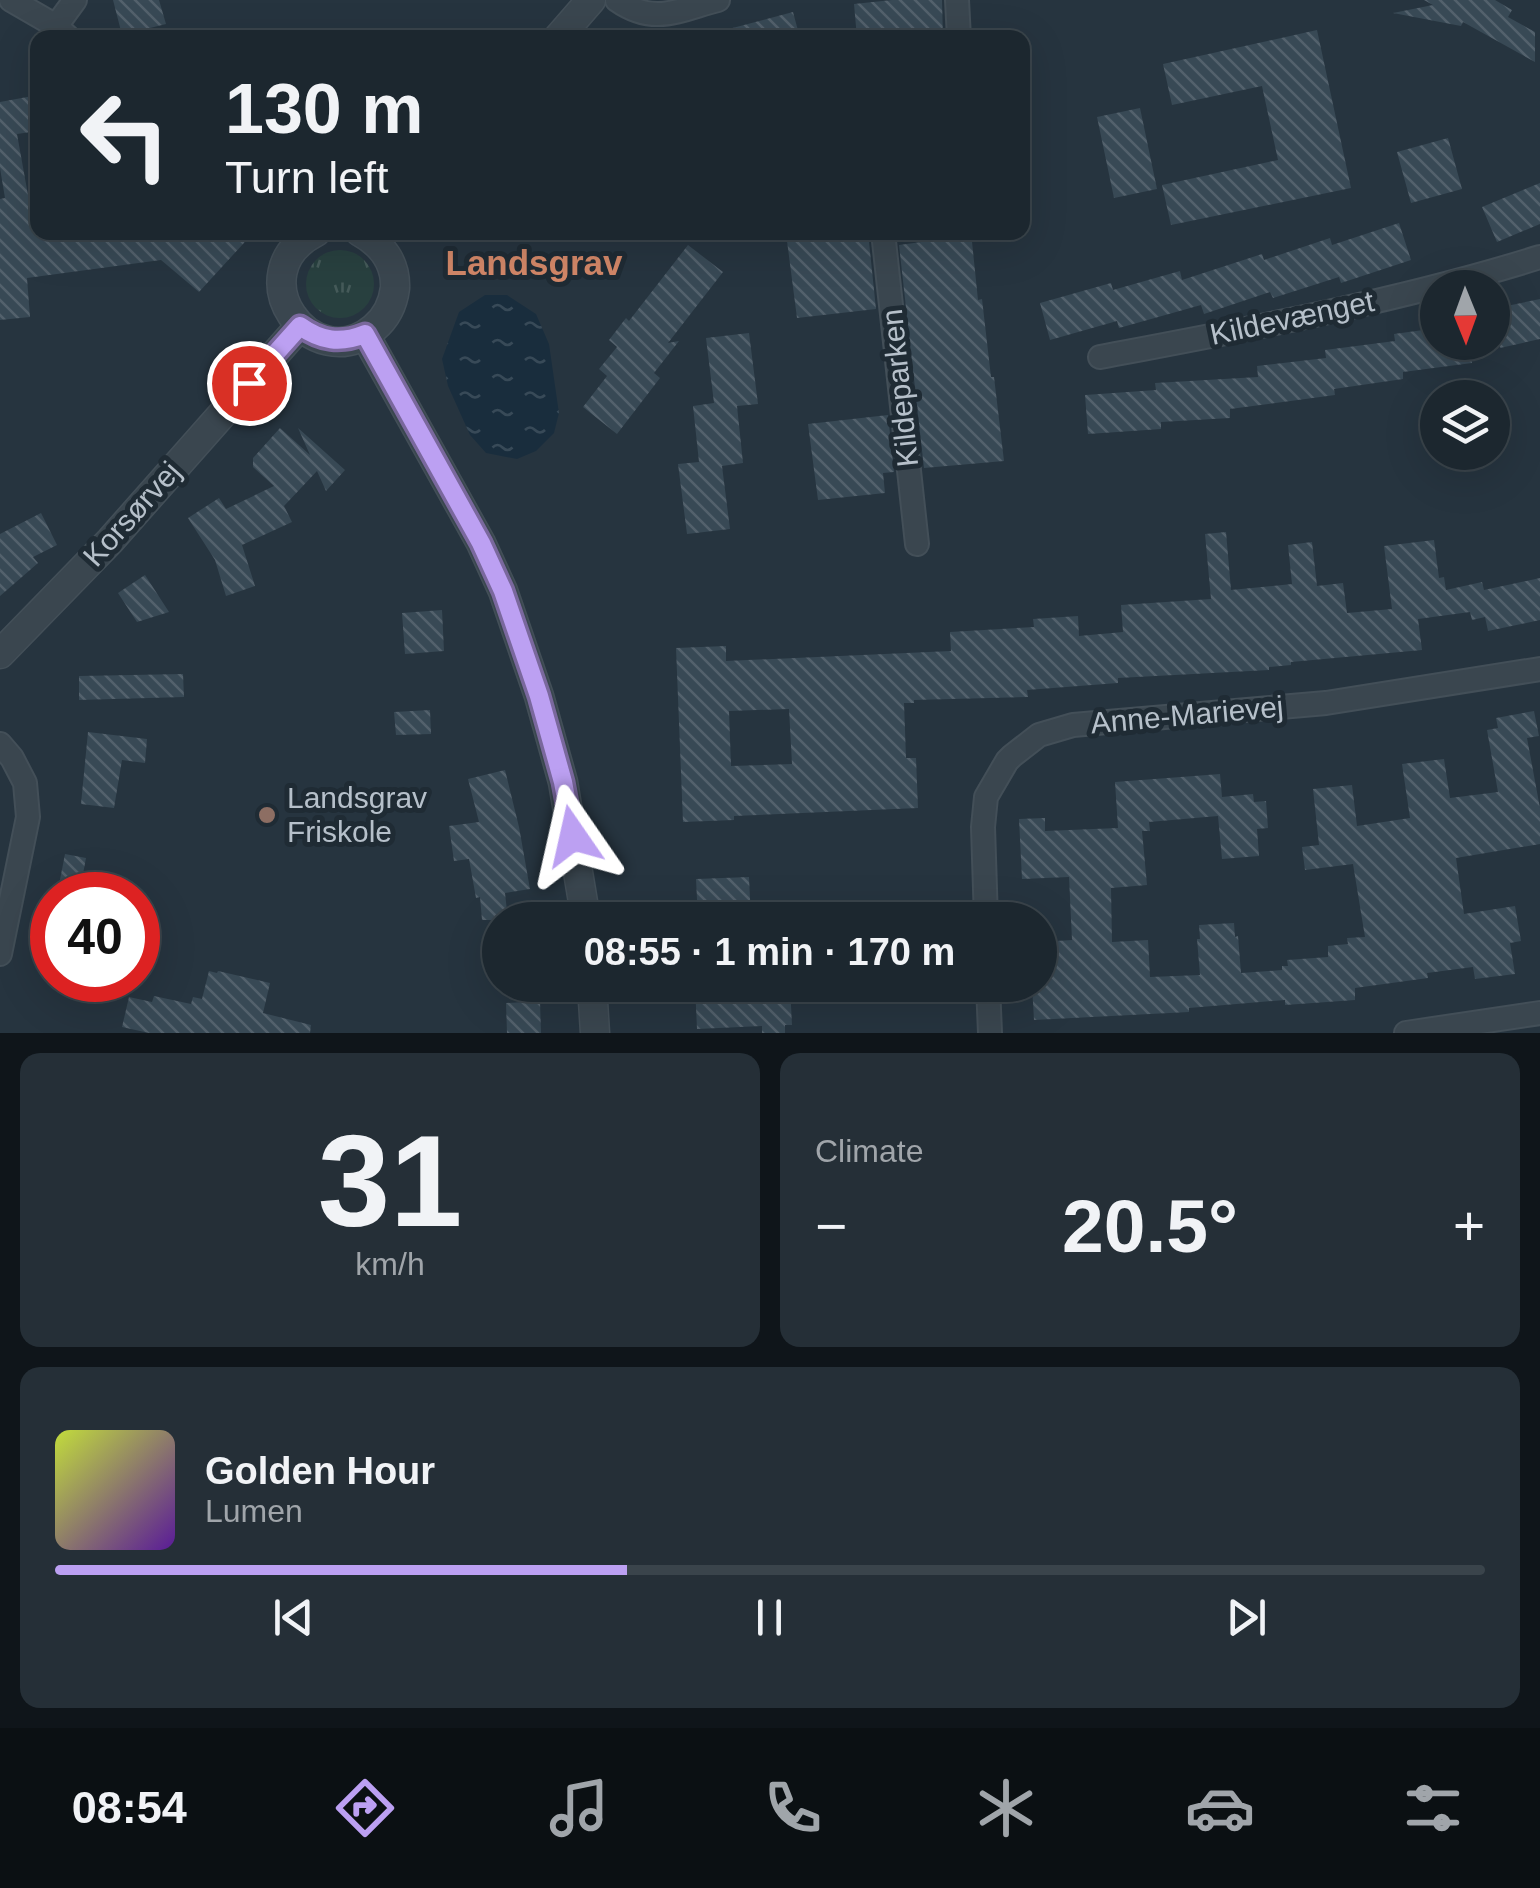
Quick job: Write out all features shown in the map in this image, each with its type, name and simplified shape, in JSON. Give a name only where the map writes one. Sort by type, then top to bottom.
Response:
[{"type":"street","points":[[11,0],[59,30]]},
{"type":"street","points":[[63,30],[75,0]]},
{"type":"street","points":[[565,30],[591,0]]},
{"type":"street","points":[[617,0],[646,15],[661,15],[718,0]]},
{"type":"street","points":[[957,0],[958,30]]},
{"type":"street","points":[[305,240],[286,260],[282,295],[300,326],[324,340],[352,340],[385,316],[394,291],[391,264],[376,240]]},
{"type":"street","name":"Kildeparken","points":[[884,240],[916,544]]},
{"type":"street","name":"Kildevænget","points":[[1100,358],[1300,319],[1472,278],[1540,257]]},
{"type":"street","name":"Korsørvej","points":[[0,654],[110,541],[300,326]]},
{"type":"street","points":[[365,334],[481,543],[503,591],[563,782],[583,902]]},
{"type":"street","name":"Anne-Marievej","points":[[985,902],[982,828],[986,797],[1007,761],[1039,734],[1073,725],[1326,703],[1540,669]]},
{"type":"street","points":[[0,744],[25,784],[28,817],[0,954]]},
{"type":"street","points":[[593,1002],[595,1033]]},
{"type":"street","points":[[989,1002],[990,1033]]},
{"type":"street","points":[[1406,1033],[1540,1013]]},
{"type":"green space","points":[[340,250],[353,252],[364,260],[372,271],[372,297],[364,308],[353,316],[340,318],[327,316],[316,308],[308,297],[306,284],[308,271],[316,260],[327,252]]},
{"type":"water","points":[[485,295],[507,295],[536,314],[549,344],[559,413],[554,433],[536,451],[517,459],[486,453],[470,435],[448,386],[442,359],[459,312]]},
{"type":"building","points":[[113,0],[159,0],[166,24],[121,30]]},
{"type":"building","points":[[942,0],[943,30],[856,30],[854,4]]},
{"type":"building","points":[[1424,0],[1495,0],[1512,10],[1508,17],[1535,32],[1535,62],[1463,22],[1461,26],[1393,13],[1433,5]]},
{"type":"building","points":[[793,12],[798,30],[725,30]]},
{"type":"building","points":[[1317,30],[1351,188],[1171,225],[1162,185],[1278,160],[1262,86],[1172,105],[1163,64]]},
{"type":"building","points":[[30,96],[30,132],[17,134],[30,195],[30,240],[247,240],[199,292],[161,260],[27,278],[30,317],[0,320],[0,199],[5,198],[0,168],[0,102]]},
{"type":"building","points":[[1140,108],[1157,189],[1114,198],[1097,117]]},
{"type":"building","points":[[1448,138],[1462,189],[1411,203],[1397,152]]},
{"type":"building","points":[[1540,183],[1540,224],[1497,242],[1482,207]]},
{"type":"building","points":[[1399,223],[1411,260],[1341,283],[1339,277],[1273,298],[1270,292],[1204,314],[1201,305],[1119,328],[1117,321],[1050,340],[1040,303],[1111,283],[1113,290],[1180,271],[1182,280],[1262,254],[1264,260],[1330,238],[1332,245]]},
{"type":"building","points":[[869,240],[876,309],[797,318],[787,241]]},
{"type":"building","points":[[972,240],[1004,461],[924,468],[899,245]]},
{"type":"building","points":[[688,245],[723,272],[668,343],[679,341],[654,373],[660,378],[617,434],[583,407],[607,376],[599,369],[617,347],[609,340],[626,318],[629,321]]},
{"type":"building","points":[[1540,299],[1540,339],[1510,346],[1510,305]]},
{"type":"building","points":[[1420,330],[1420,360],[1472,363],[1403,372],[1403,379],[1334,389],[1335,395],[1230,409],[1230,418],[1161,422],[1161,429],[1088,434],[1085,395],[1156,390],[1155,383],[1258,377],[1257,366],[1326,358],[1325,350],[1395,341],[1394,334]]},
{"type":"building","points":[[749,333],[758,404],[737,406],[743,463],[722,466],[730,529],[687,534],[678,464],[699,462],[693,406],[714,403],[706,338]]},
{"type":"building","points":[[888,415],[894,472],[883,473],[885,493],[818,500],[808,424]]},
{"type":"building","points":[[280,428],[310,455],[298,428],[345,470],[326,491],[317,471],[284,506],[292,522],[242,545],[255,586],[226,596],[215,560],[188,518],[219,498],[226,509],[274,486],[253,467],[253,458]]},
{"type":"building","points":[[41,513],[57,545],[33,557],[38,563],[0,596],[0,534]]},
{"type":"building","points":[[1226,532],[1231,590],[1292,584],[1288,545],[1312,542],[1317,586],[1343,583],[1347,613],[1392,609],[1384,546],[1434,540],[1439,578],[1444,577],[1446,590],[1482,582],[1484,590],[1540,578],[1540,620],[1488,631],[1485,617],[1472,620],[1470,612],[1418,619],[1422,650],[1291,662],[1269,670],[1118,678],[1118,683],[1027,690],[1028,697],[914,700],[904,703],[906,758],[916,758],[918,808],[683,822],[676,648],[726,646],[726,661],[951,651],[950,632],[1034,627],[1033,619],[1078,616],[1079,636],[1123,632],[1121,605],[1211,599],[1205,534]],"holes":[[[789,709],[792,764],[731,766],[729,711]]]},
{"type":"building","points":[[145,575],[169,612],[137,622],[118,593]]},
{"type":"building","points":[[442,610],[444,651],[405,654],[402,613]]},
{"type":"building","points":[[183,674],[184,697],[79,700],[79,676]]},
{"type":"building","points":[[430,710],[431,734],[396,735],[394,712]]},
{"type":"building","points":[[1534,711],[1539,736],[1527,738],[1540,808],[1540,844],[1456,858],[1464,914],[1515,906],[1521,941],[1510,943],[1515,974],[1475,979],[1473,967],[1355,988],[1355,1000],[1285,1005],[1285,1000],[1189,1008],[1189,1012],[1034,1020],[1033,1002],[1057,1002],[1057,941],[1072,940],[1069,877],[1022,879],[1019,819],[1045,818],[1045,831],[1118,828],[1115,782],[1220,774],[1222,797],[1253,794],[1254,802],[1266,801],[1268,828],[1257,829],[1259,856],[1222,859],[1218,816],[1149,822],[1150,831],[1142,831],[1147,885],[1111,888],[1112,942],[1148,940],[1150,977],[1200,975],[1199,925],[1234,923],[1241,973],[1282,970],[1282,966],[1288,966],[1287,960],[1328,957],[1328,946],[1348,944],[1347,938],[1365,937],[1353,864],[1305,870],[1302,847],[1319,845],[1313,789],[1352,785],[1357,826],[1410,818],[1402,764],[1444,759],[1450,798],[1498,792],[1487,730],[1498,728],[1496,718]]},
{"type":"building","points":[[88,732],[147,739],[145,763],[122,760],[114,808],[81,804]]},
{"type":"building","points":[[505,770],[530,889],[505,893],[506,902],[482,902],[482,920],[469,859],[454,861],[449,826],[479,822],[468,779]]},
{"type":"building","points":[[65,854],[86,858],[83,872],[61,872]]},
{"type":"building","points":[[749,877],[750,902],[697,902],[696,879]]},
{"type":"building","points":[[209,971],[270,983],[263,1013],[311,1025],[310,1033],[149,1033],[122,1027],[128,1002],[160,1002],[160,997],[191,1004],[193,997],[202,999]]},
{"type":"building","points":[[540,1002],[541,1033],[507,1033],[506,1003]]},
{"type":"building","points":[[696,1002],[791,1002],[792,1025],[785,1025],[785,1033],[762,1033],[762,1026],[697,1029]]},
{"type":"place","name":"Landsgrav Friskole","points":[[267,815]]},
{"type":"district","name":"Landsgrav","points":[[534,263]]},
{"type":"route","points":[[249,383],[300,326],[324,340],[352,340],[365,334],[481,543],[503,591],[539,696],[563,782],[573,836]]}]
